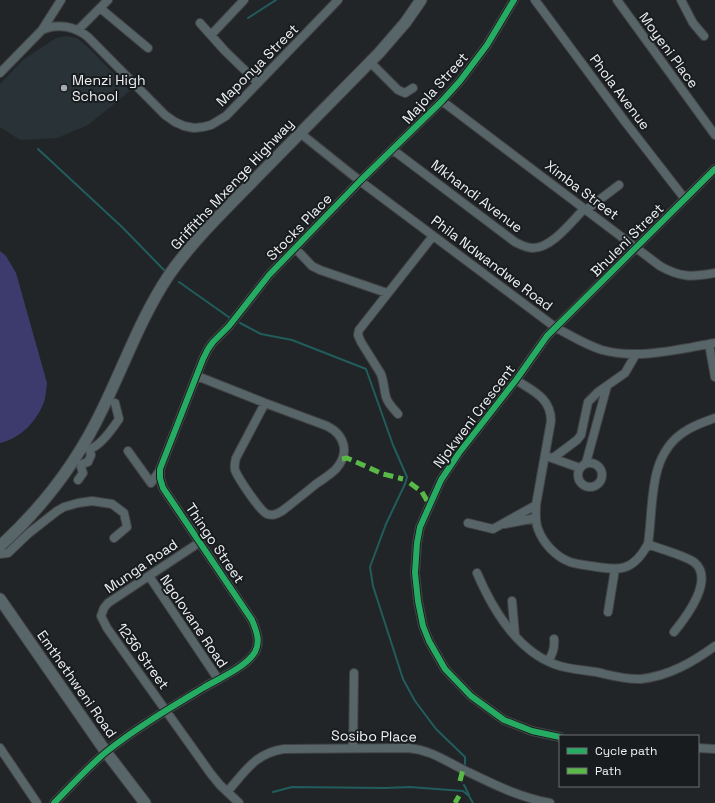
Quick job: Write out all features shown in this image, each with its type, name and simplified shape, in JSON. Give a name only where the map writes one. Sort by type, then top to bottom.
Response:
[{"type":"street","points":[[0,73],[42,30],[61,0]]},
{"type":"street","points":[[78,30],[108,0]]},
{"type":"street","points":[[211,35],[244,0]]},
{"type":"street","name":"Maponya Street","points":[[42,30],[61,26],[78,30],[88,37],[165,115],[184,126],[194,128],[211,125],[226,116],[338,0]]},
{"type":"street","name":"Griffiths Mxenge Highway","points":[[2,542],[31,516],[74,460],[103,408],[140,325],[169,275],[213,222],[370,62],[405,23],[421,0]]},
{"type":"street","name":"Majola Street","points":[[360,181],[442,101],[476,61],[497,30],[514,0]]},
{"type":"street","name":"Phola Avenue","points":[[535,0],[685,199]]},
{"type":"street","name":"Moyeni Place","points":[[617,0],[715,135]]},
{"type":"street","points":[[681,0],[693,23],[704,36]]},
{"type":"street","points":[[100,8],[148,48]]},
{"type":"street","points":[[200,23],[258,84]]},
{"type":"street","points":[[370,62],[398,90],[405,93],[413,88]]},
{"type":"street","name":"Ximba Street","points":[[442,101],[660,266],[672,273],[683,276],[715,273]]},
{"type":"street","name":"Phila Ndwandwe Road","points":[[300,133],[360,181],[555,328],[574,338],[604,350],[636,354],[660,352],[712,343]]},
{"type":"street","name":"Mkhandi Avenue","points":[[393,150],[515,242],[532,248],[540,247],[548,243],[585,210],[618,185]]},
{"type":"street","name":"Bhuleni Street","points":[[555,328],[715,169]]},
{"type":"street","name":"Stocks Place","points":[[197,376],[208,349],[229,326],[268,275],[360,181]]},
{"type":"street","points":[[398,414],[386,396],[382,374],[359,339],[359,330],[386,293],[433,236]]},
{"type":"street","points":[[295,248],[312,266],[320,270],[386,293]]},
{"type":"street","name":"Njokweni Crescent","points":[[555,328],[547,336],[516,380],[459,453],[441,480],[420,527],[416,543],[415,573],[418,601],[423,626],[436,655],[445,669],[467,692],[504,720],[532,731],[559,737]]},
{"type":"street","points":[[712,343],[715,377]]},
{"type":"street","points":[[549,457],[577,440],[581,435],[588,402],[625,373],[636,354]]},
{"type":"street","points":[[128,451],[151,483],[160,469],[197,376],[333,429],[341,437],[344,449],[342,459],[335,469],[282,511],[276,514],[265,513],[259,508],[238,475],[234,464],[265,403]]},
{"type":"street","points":[[516,380],[538,394],[549,406],[551,413],[549,457],[536,505],[536,518],[538,529],[543,539],[559,556],[569,562],[622,569],[630,566],[643,554],[648,544],[656,474],[659,462],[665,451],[683,432],[696,425],[715,418]]},
{"type":"street","points":[[549,457],[583,466],[607,386]]},
{"type":"street","points":[[78,480],[83,473],[81,467],[82,464],[88,462],[91,455],[89,449],[95,448],[105,436],[109,434],[119,419],[115,403]]},
{"type":"street","name":"Thingo Street","points":[[54,803],[106,752],[166,711],[242,665],[255,652],[258,638],[252,620],[163,488],[160,478],[160,469]]},
{"type":"street","points":[[0,554],[8,553],[29,534],[64,507],[87,501],[112,504],[124,513],[127,527],[114,538]]},
{"type":"street","points":[[468,523],[493,529],[536,505]]},
{"type":"street","points":[[498,526],[536,518]]},
{"type":"street","name":"Munga Road","points":[[101,616],[108,603],[200,542]]},
{"type":"street","points":[[648,544],[694,562],[703,570],[705,575],[704,587],[699,599],[674,632]]},
{"type":"street","points":[[608,612],[615,569]]},
{"type":"street","points":[[477,573],[486,594],[516,636],[534,652],[555,664],[626,678],[640,679],[677,670],[699,658],[715,646]]},
{"type":"street","name":"Ngolovane Road","points":[[149,576],[218,679]]},
{"type":"street","name":"Emthethweni Road","points":[[0,599],[106,752],[145,803]]},
{"type":"street","points":[[512,601],[516,636]]},
{"type":"street","name":"1236 Street","points":[[101,616],[107,628],[211,774],[239,803]]},
{"type":"street","points":[[548,661],[553,653],[555,644],[554,639]]},
{"type":"street","points":[[353,748],[354,673]]},
{"type":"street","points":[[0,748],[37,803]]},
{"type":"street","name":"Sosibo Place","points":[[227,792],[257,759],[273,751],[353,748],[408,748],[434,753],[510,792],[550,803]]},
{"type":"street","points":[[699,748],[715,749]]},
{"type":"shaded area","name":"Menzi High School","points":[[67,36],[77,38],[91,50],[130,91],[88,125],[57,138],[20,140],[0,127],[0,84],[23,60],[56,38]]},
{"type":"shaded area","points":[[0,251],[6,256],[16,273],[47,383],[44,402],[37,416],[21,433],[14,438],[0,443]]},
{"type":"waterway","points":[[248,18],[276,0]]},
{"type":"waterway","points":[[38,149],[122,227],[164,270]]},
{"type":"waterway","points":[[179,282],[230,318]]},
{"type":"waterway","points":[[240,323],[261,334],[292,340],[366,369],[393,445],[407,477],[386,524],[370,567],[373,586],[403,679],[415,701],[436,729],[465,757],[465,764]]},
{"type":"waterway","points":[[464,785],[469,795]]},
{"type":"waterway","points":[[273,792],[292,787],[410,787],[463,791],[469,796],[473,803]]},
{"type":"marked path","points":[[342,459],[347,458],[383,474],[403,479]]},
{"type":"marked path","points":[[410,483],[422,492],[429,504]]},
{"type":"marked path","points":[[460,781],[463,769]]},
{"type":"marked path","points":[[455,803],[459,796]]},
{"type":"cycle path","points":[[54,803],[93,764],[117,743],[141,726],[239,668],[255,652],[258,640],[252,620],[163,488],[160,478],[160,469],[203,359],[213,342],[229,326],[269,275],[360,181],[442,101],[460,81],[487,45],[514,0]]},
{"type":"cycle path","points":[[559,737],[532,731],[504,720],[471,696],[445,669],[429,641],[423,626],[418,601],[415,573],[417,543],[420,527],[441,480],[459,453],[516,380],[547,336],[715,169]]},
{"type":"place","name":"Menzi High School","points":[[64,88]]}]
